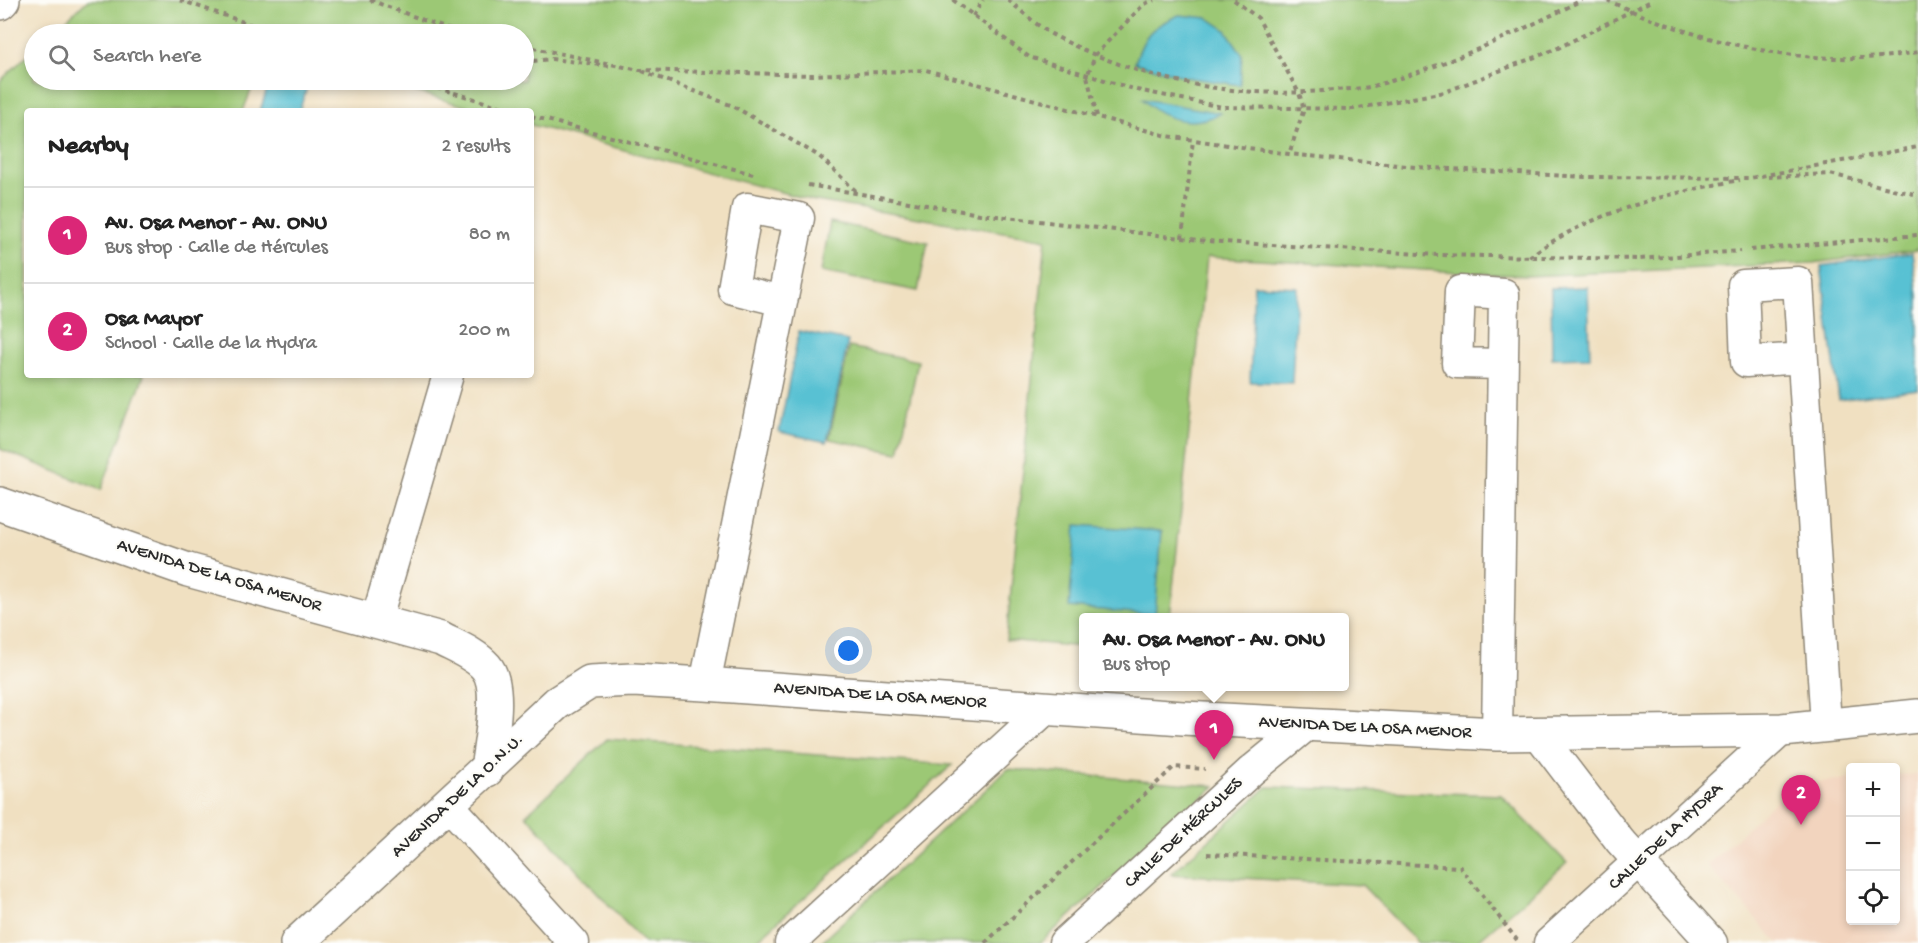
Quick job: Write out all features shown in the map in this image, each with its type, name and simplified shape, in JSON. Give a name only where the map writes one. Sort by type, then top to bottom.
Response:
[{"type":"street","points":[[0,3],[3,0]]},
{"type":"street","points":[[705,684],[782,301]]},
{"type":"street","points":[[1802,358],[1826,725]]},
{"type":"street","points":[[1497,734],[1502,364]]},
{"type":"street","points":[[376,621],[447,378]]},
{"type":"street","name":"AVENIDA DE LA OSA MENOR","points":[[0,504],[188,570],[441,639],[466,652],[487,668],[493,684],[494,701],[487,770]]},
{"type":"street","name":"AVENIDA DE LA OSA MENOR","points":[[633,680],[1306,726],[1497,734],[1782,730],[1918,716]]},
{"type":"street","name":"AVENIDA DE LA O.N.U.","points":[[297,943],[572,692],[590,682],[633,680]]},
{"type":"street","points":[[790,943],[1047,708]]},
{"type":"street","name":"CALLE DE HÉRCULES","points":[[1064,943],[1251,771],[1306,726]]},
{"type":"street","name":"CALLE DE LA HYDRA","points":[[1549,943],[1782,730]]},
{"type":"street","points":[[1539,735],[1639,862],[1712,943]]},
{"type":"street","points":[[448,804],[574,943]]},
{"type":"path","points":[[180,0],[249,24]]},
{"type":"path","points":[[370,0],[434,24]]},
{"type":"path","points":[[953,0],[1029,57],[1087,76],[1137,90],[1222,107],[1304,109],[1353,109],[1445,92],[1556,49],[1653,0]]},
{"type":"path","points":[[973,16],[983,0]]},
{"type":"path","points":[[1008,0],[1053,35],[1131,69],[1188,85],[1237,92],[1299,93],[1375,86],[1521,31],[1582,0]]},
{"type":"path","points":[[1097,117],[1087,76],[1096,54],[1144,4],[1155,0]]},
{"type":"path","points":[[1234,0],[1258,18],[1299,93],[1304,109],[1289,154]]},
{"type":"path","points":[[1607,0],[1631,11],[1724,41],[1793,56],[1887,57],[1918,52]]},
{"type":"path","points":[[534,47],[639,70],[733,106],[819,156],[858,194]]},
{"type":"path","points":[[534,61],[552,59],[639,70],[813,75],[926,70],[1167,136],[1289,154],[1416,167],[1585,177],[1750,178],[1830,174],[1918,195]]},
{"type":"path","points":[[445,90],[505,108]]},
{"type":"path","points":[[534,117],[764,177]]},
{"type":"path","points":[[1182,238],[1193,140]]},
{"type":"path","points":[[1529,257],[1550,241],[1609,214],[1692,189],[1918,147]]},
{"type":"path","points":[[799,184],[980,214],[1182,238],[1437,255],[1639,259],[1918,235]]},
{"type":"path","points":[[985,943],[1174,767],[1251,771]]},
{"type":"path","points":[[1163,852],[1461,867],[1520,943]]},
{"type":"shaded area","points":[[1918,774],[1918,943],[1778,943],[1707,865],[1794,784],[1846,779],[1846,925],[1900,925],[1900,775]]},
{"type":"green space","points":[[88,0],[1918,0],[1918,250],[1812,263],[1527,276],[1207,257],[1170,613],[1079,613],[1079,647],[1006,640],[1046,239],[810,200],[534,126],[534,108],[471,108],[410,90],[534,90],[534,24],[62,24]]},
{"type":"green space","points":[[24,58],[24,90],[251,90],[244,108],[24,108],[24,378],[143,378],[101,490],[0,449],[0,81]]},
{"type":"green space","points":[[830,222],[928,242],[918,291],[821,272]]},
{"type":"green space","points":[[849,347],[918,361],[899,453],[829,439]]},
{"type":"green space","points":[[607,739],[952,765],[754,943],[644,943],[526,815]]},
{"type":"green space","points":[[1008,769],[1215,786],[1040,943],[820,943]]},
{"type":"green space","points":[[1267,787],[1501,795],[1567,863],[1475,943],[1418,943],[1362,885],[1171,874]]},
{"type":"water","points":[[1179,15],[1208,18],[1226,30],[1242,54],[1240,85],[1191,78],[1135,63],[1145,38],[1162,23]]},
{"type":"water","points":[[267,90],[306,90],[300,108],[261,108]]},
{"type":"water","points":[[1142,99],[1221,113],[1199,120],[1179,120],[1160,113]]},
{"type":"water","points":[[1912,253],[1918,296],[1918,389],[1839,400],[1821,266]]},
{"type":"water","points":[[1254,285],[1297,287],[1292,383],[1250,382]]},
{"type":"water","points":[[1588,287],[1590,357],[1552,358],[1551,288]]},
{"type":"water","points":[[799,331],[848,341],[827,442],[779,432]]},
{"type":"water","points":[[1076,525],[1162,531],[1155,613],[1069,607]]},
{"type":"place","name":"Av. Osa Menor - Av. ONU","points":[[1214,760]]},
{"type":"place","name":"Osa Mayor","points":[[1801,825]]}]
